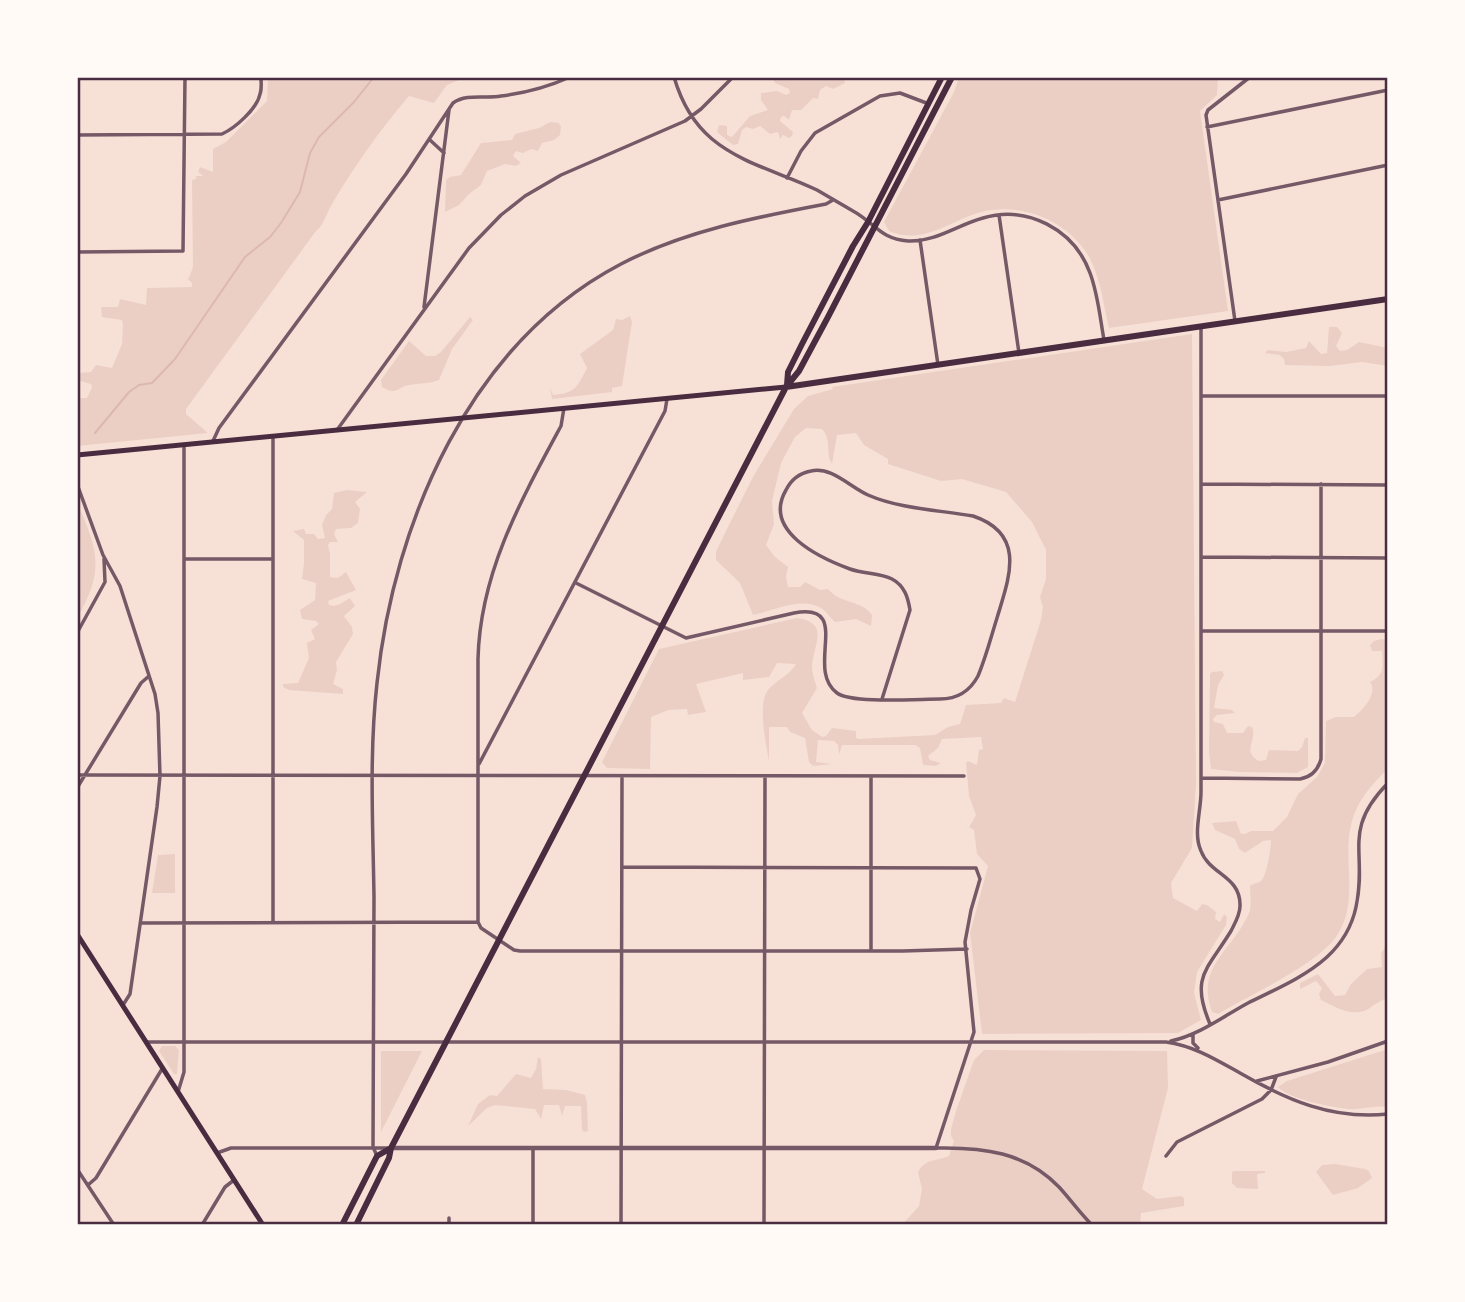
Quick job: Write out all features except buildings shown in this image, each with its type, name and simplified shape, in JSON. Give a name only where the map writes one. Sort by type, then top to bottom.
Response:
[{"type":"highway","points":[[786,387],[788,372],[802,344],[853,246],[869,222],[943,77]]},
{"type":"highway","points":[[356,1225],[444,1042],[786,387],[799,371],[952,77]]},
{"type":"highway","points":[[786,387],[1388,299]]},
{"type":"highway","points":[[342,1225],[377,1156],[391,1148]]},
{"type":"main road","points":[[77,455],[786,387]]},
{"type":"main road","points":[[77,934],[80,944],[123,1006],[263,1225]]},
{"type":"street","points":[[77,252],[183,251],[185,77]]},
{"type":"street","points":[[77,135],[213,136],[225,133],[256,104],[260,94],[261,77]]},
{"type":"street","points":[[213,442],[219,428],[429,140],[449,108],[462,97],[495,97],[524,92],[570,77]]},
{"type":"street","points":[[674,77],[692,117],[706,134],[726,149],[833,200],[869,222],[874,229],[895,239],[920,240],[938,237],[972,221],[1017,214],[1040,220],[1060,232],[1073,245],[1090,272],[1104,340]]},
{"type":"street","points":[[337,430],[477,239],[520,199],[561,175],[692,117],[733,77]]},
{"type":"street","points":[[1235,321],[1207,127],[1208,110],[1250,77]]},
{"type":"street","points":[[1207,127],[1388,90]]},
{"type":"street","points":[[787,178],[801,151],[817,131],[880,96],[900,93],[936,108]]},
{"type":"street","points":[[424,309],[449,108]]},
{"type":"street","points":[[429,140],[444,153]]},
{"type":"street","points":[[1218,200],[1388,165]]},
{"type":"street","points":[[377,1156],[373,1147],[373,775],[377,682],[393,591],[416,519],[462,418],[495,369],[521,338],[557,306],[601,275],[640,254],[677,239],[826,204],[833,200]]},
{"type":"street","points":[[999,215],[1019,353]]},
{"type":"street","points":[[920,240],[938,365]]},
{"type":"street","points":[[1201,326],[1199,849],[1209,864],[1232,882],[1238,892],[1240,905],[1235,923],[1205,969],[1202,979],[1200,998],[1210,1024]]},
{"type":"street","points":[[1201,396],[1388,396]]},
{"type":"street","points":[[478,766],[665,411],[667,399]]},
{"type":"street","points":[[564,408],[561,426],[507,531],[486,592],[478,649],[478,922],[481,928],[520,951],[967,949]]},
{"type":"street","points":[[273,436],[273,922]]},
{"type":"street","points":[[178,1092],[183,1076],[184,445]]},
{"type":"street","points":[[576,583],[680,637],[691,638],[794,613],[810,612],[819,617],[826,630],[823,669],[831,688],[841,696],[850,699],[882,699],[945,699],[962,694],[973,685],[978,676],[1010,577],[1010,555],[1003,537],[994,527],[978,517],[881,500],[857,490],[825,471],[809,471],[793,480],[784,494],[780,507],[790,535],[810,550],[851,569],[891,579],[902,586],[908,597],[910,610],[882,699]]},
{"type":"street","points":[[77,484],[103,555],[120,586],[158,713],[160,776],[131,994],[123,1006]]},
{"type":"street","points":[[1201,484],[1388,485]]},
{"type":"street","points":[[1201,778],[1289,780],[1309,777],[1321,759],[1321,484]]},
{"type":"street","points":[[77,633],[105,582],[103,555]]},
{"type":"street","points":[[1202,557],[1388,558]]},
{"type":"street","points":[[184,559],[273,559]]},
{"type":"street","points":[[1201,631],[1388,631]]},
{"type":"street","points":[[77,788],[141,683],[149,676]]},
{"type":"street","points":[[77,775],[964,776]]},
{"type":"street","points":[[621,1225],[622,776]]},
{"type":"street","points":[[764,1225],[765,776]]},
{"type":"street","points":[[871,776],[871,951]]},
{"type":"street","points":[[1166,1042],[1193,1033],[1315,967],[1339,943],[1356,907],[1361,821],[1371,800],[1388,783]]},
{"type":"street","points":[[622,867],[976,868],[980,879],[966,930],[974,1032],[936,1148]]},
{"type":"street","points":[[142,923],[478,922]]},
{"type":"street","points":[[1193,1033],[1193,1043],[1199,1050]]},
{"type":"street","points":[[1255,1082],[1347,1056],[1388,1041]]},
{"type":"street","points":[[146,1042],[1166,1042],[1199,1050],[1301,1104],[1325,1111],[1359,1115],[1388,1114]]},
{"type":"street","points":[[88,1185],[96,1178],[163,1068]]},
{"type":"street","points":[[1166,1156],[1177,1142],[1262,1099],[1271,1090],[1276,1077]]},
{"type":"street","points":[[217,1153],[231,1148],[373,1147],[986,1149],[1024,1162],[1055,1184],[1092,1225]]},
{"type":"street","points":[[533,1148],[533,1225]]},
{"type":"street","points":[[77,1169],[114,1225]]},
{"type":"street","points":[[202,1225],[225,1187],[234,1180]]},
{"type":"street","points":[[449,1218],[449,1225]]},
{"type":"shaded area","points":[[268,77],[463,78],[447,85],[434,103],[409,96],[368,148],[321,226],[186,409],[186,414],[208,433],[77,446],[77,398],[87,398],[92,387],[91,384],[77,380],[77,373],[91,372],[96,365],[112,368],[122,344],[122,320],[102,317],[101,307],[118,307],[120,299],[146,305],[147,288],[192,287],[187,278],[193,267],[192,180],[196,179],[196,176],[203,176],[198,172],[200,167],[213,172],[213,149],[226,142],[267,101]]},
{"type":"shaded area","points":[[772,77],[792,77],[797,80],[803,77],[844,77],[845,83],[833,89],[826,86],[820,90],[818,99],[813,98],[801,110],[792,110],[789,120],[781,117],[780,121],[793,132],[789,138],[783,135],[780,139],[778,132],[770,134],[760,126],[753,129],[746,127],[742,130],[738,144],[733,145],[717,132],[719,125],[727,126],[727,135],[732,137],[750,116],[768,110],[761,100],[761,93],[790,93],[789,89],[775,83]]},
{"type":"shaded area","points":[[959,77],[1218,77],[1217,95],[1200,111],[1228,311],[1109,328],[1098,279],[1086,252],[1066,230],[1040,216],[1025,212],[996,209],[981,212],[925,234],[901,235],[889,231],[884,222],[954,92]]},
{"type":"shaded area","points":[[550,122],[559,123],[560,135],[554,140],[542,143],[538,151],[516,151],[513,156],[521,163],[516,166],[505,164],[487,171],[481,185],[459,205],[445,212],[446,180],[461,175],[481,143],[512,140],[515,134],[539,128]]},
{"type":"shaded area","points":[[630,316],[632,322],[622,386],[612,388],[612,392],[552,399],[550,387],[553,395],[561,394],[571,391],[581,380],[587,368],[580,354],[613,330],[616,319],[622,320]]},
{"type":"shaded area","points":[[470,317],[473,320],[452,349],[439,380],[409,385],[394,391],[382,387],[381,380],[409,341],[426,356],[435,356]]},
{"type":"shaded area","points":[[1329,327],[1337,327],[1342,333],[1336,346],[1340,351],[1359,342],[1388,348],[1388,366],[1362,362],[1330,366],[1285,365],[1280,355],[1265,353],[1268,350],[1286,352],[1306,348],[1309,341],[1321,354],[1327,353]]},
{"type":"shaded area","points":[[1192,334],[1196,783],[1192,848],[1171,883],[1173,898],[1197,911],[1202,904],[1207,905],[1216,912],[1215,919],[1220,922],[1224,914],[1227,917],[1226,925],[1197,972],[1194,993],[1201,1020],[1178,1033],[982,1034],[970,933],[988,866],[977,854],[974,830],[969,827],[976,815],[969,796],[966,763],[968,761],[977,765],[979,750],[983,749],[981,737],[942,739],[938,748],[928,756],[930,760],[941,763],[936,766],[923,765],[920,748],[915,745],[842,745],[839,755],[838,745],[834,741],[818,740],[816,762],[832,764],[813,766],[809,762],[805,738],[790,732],[787,727],[769,727],[769,761],[763,724],[765,696],[796,664],[777,663],[769,677],[743,680],[743,673],[696,684],[706,712],[688,715],[687,709],[668,710],[651,717],[650,769],[607,768],[602,762],[659,649],[797,618],[814,625],[817,630],[812,666],[817,688],[802,713],[812,730],[822,737],[832,728],[856,731],[856,738],[859,739],[935,735],[960,724],[966,705],[1001,703],[1004,698],[1015,702],[1041,620],[1043,607],[1040,597],[1046,579],[1046,550],[1032,522],[1006,492],[962,479],[941,481],[888,464],[888,459],[864,445],[856,433],[837,435],[832,464],[827,438],[822,429],[806,428],[795,437],[781,463],[772,501],[774,524],[766,545],[775,557],[788,567],[788,587],[800,587],[805,582],[820,590],[828,589],[833,594],[868,610],[872,615],[871,626],[856,619],[835,622],[821,608],[803,603],[753,615],[740,583],[716,560],[716,552],[722,539],[754,475],[794,409],[808,396],[833,389],[832,387]]},
{"type":"shaded area","points":[[347,490],[367,492],[355,502],[360,509],[358,523],[351,528],[336,529],[334,534],[338,542],[330,542],[328,545],[330,577],[338,578],[346,572],[356,590],[328,601],[329,605],[335,606],[350,598],[355,606],[344,616],[352,627],[353,634],[336,662],[333,684],[343,689],[343,694],[289,690],[283,687],[283,684],[298,683],[309,658],[307,643],[315,639],[311,630],[319,624],[302,619],[300,610],[315,600],[316,583],[302,579],[304,540],[293,531],[304,529],[306,534],[314,534],[318,539],[325,538],[322,525],[332,509],[334,493]]},
{"type":"shaded area","points":[[77,502],[94,547],[95,573],[92,587],[77,618]]},
{"type":"shaded area","points":[[1381,639],[1388,640],[1388,768],[1362,799],[1352,821],[1348,851],[1348,909],[1343,923],[1326,948],[1298,969],[1218,1014],[1212,1012],[1208,983],[1212,971],[1249,913],[1250,886],[1263,878],[1271,840],[1263,841],[1245,853],[1239,849],[1235,839],[1215,830],[1212,823],[1236,821],[1241,834],[1245,834],[1251,831],[1273,831],[1287,817],[1298,794],[1317,777],[1325,763],[1326,721],[1336,717],[1354,717],[1369,701],[1372,691],[1370,682],[1379,676],[1382,666],[1382,651],[1372,651],[1370,645]]},
{"type":"shaded area","points":[[1222,671],[1224,675],[1218,685],[1214,708],[1232,710],[1235,713],[1217,715],[1213,719],[1214,722],[1223,724],[1227,733],[1243,733],[1248,726],[1252,727],[1251,754],[1259,761],[1266,760],[1269,750],[1298,751],[1305,738],[1308,738],[1308,767],[1297,773],[1211,769],[1210,674]]},
{"type":"shaded area","points":[[175,854],[175,893],[152,893],[158,855]]},
{"type":"shaded area","points":[[1388,943],[1388,998],[1367,1010],[1347,1011],[1321,1000],[1319,994],[1322,988],[1316,981],[1300,989],[1300,983],[1318,974],[1335,996],[1345,995],[1351,984],[1367,969],[1382,967],[1381,953]]},
{"type":"shaded area","points":[[162,1046],[175,1046],[179,1050],[177,1074],[174,1074],[159,1051]]},
{"type":"shaded area","points":[[1388,1049],[1387,1107],[1353,1109],[1331,1106],[1300,1099],[1278,1087],[1287,1081]]},
{"type":"shaded area","points":[[984,1050],[1167,1051],[1168,1088],[1142,1189],[1157,1199],[1181,1196],[1184,1198],[1184,1206],[1141,1213],[1140,1225],[971,1225],[967,1222],[902,1225],[919,1206],[922,1189],[918,1172],[928,1162],[949,1156],[954,1141],[951,1129],[956,1111],[974,1060]]},
{"type":"shaded area","points":[[381,1051],[422,1051],[381,1132]]},
{"type":"shaded area","points":[[538,1057],[541,1059],[543,1089],[566,1090],[585,1095],[588,1131],[582,1130],[581,1106],[565,1106],[562,1116],[559,1105],[544,1105],[541,1119],[535,1109],[495,1105],[487,1108],[468,1126],[478,1104],[490,1095],[497,1096],[516,1074],[531,1078]]},
{"type":"shaded area","points":[[1335,1164],[1365,1169],[1372,1178],[1358,1188],[1333,1195],[1316,1172],[1322,1165]]},
{"type":"shaded area","points":[[1234,1171],[1265,1173],[1257,1174],[1258,1189],[1237,1188],[1232,1183]]},
{"type":"waterway","points":[[95,433],[129,392],[139,385],[152,383],[175,359],[245,257],[270,237],[281,223],[300,192],[310,153],[319,137],[354,102],[374,77]]}]
